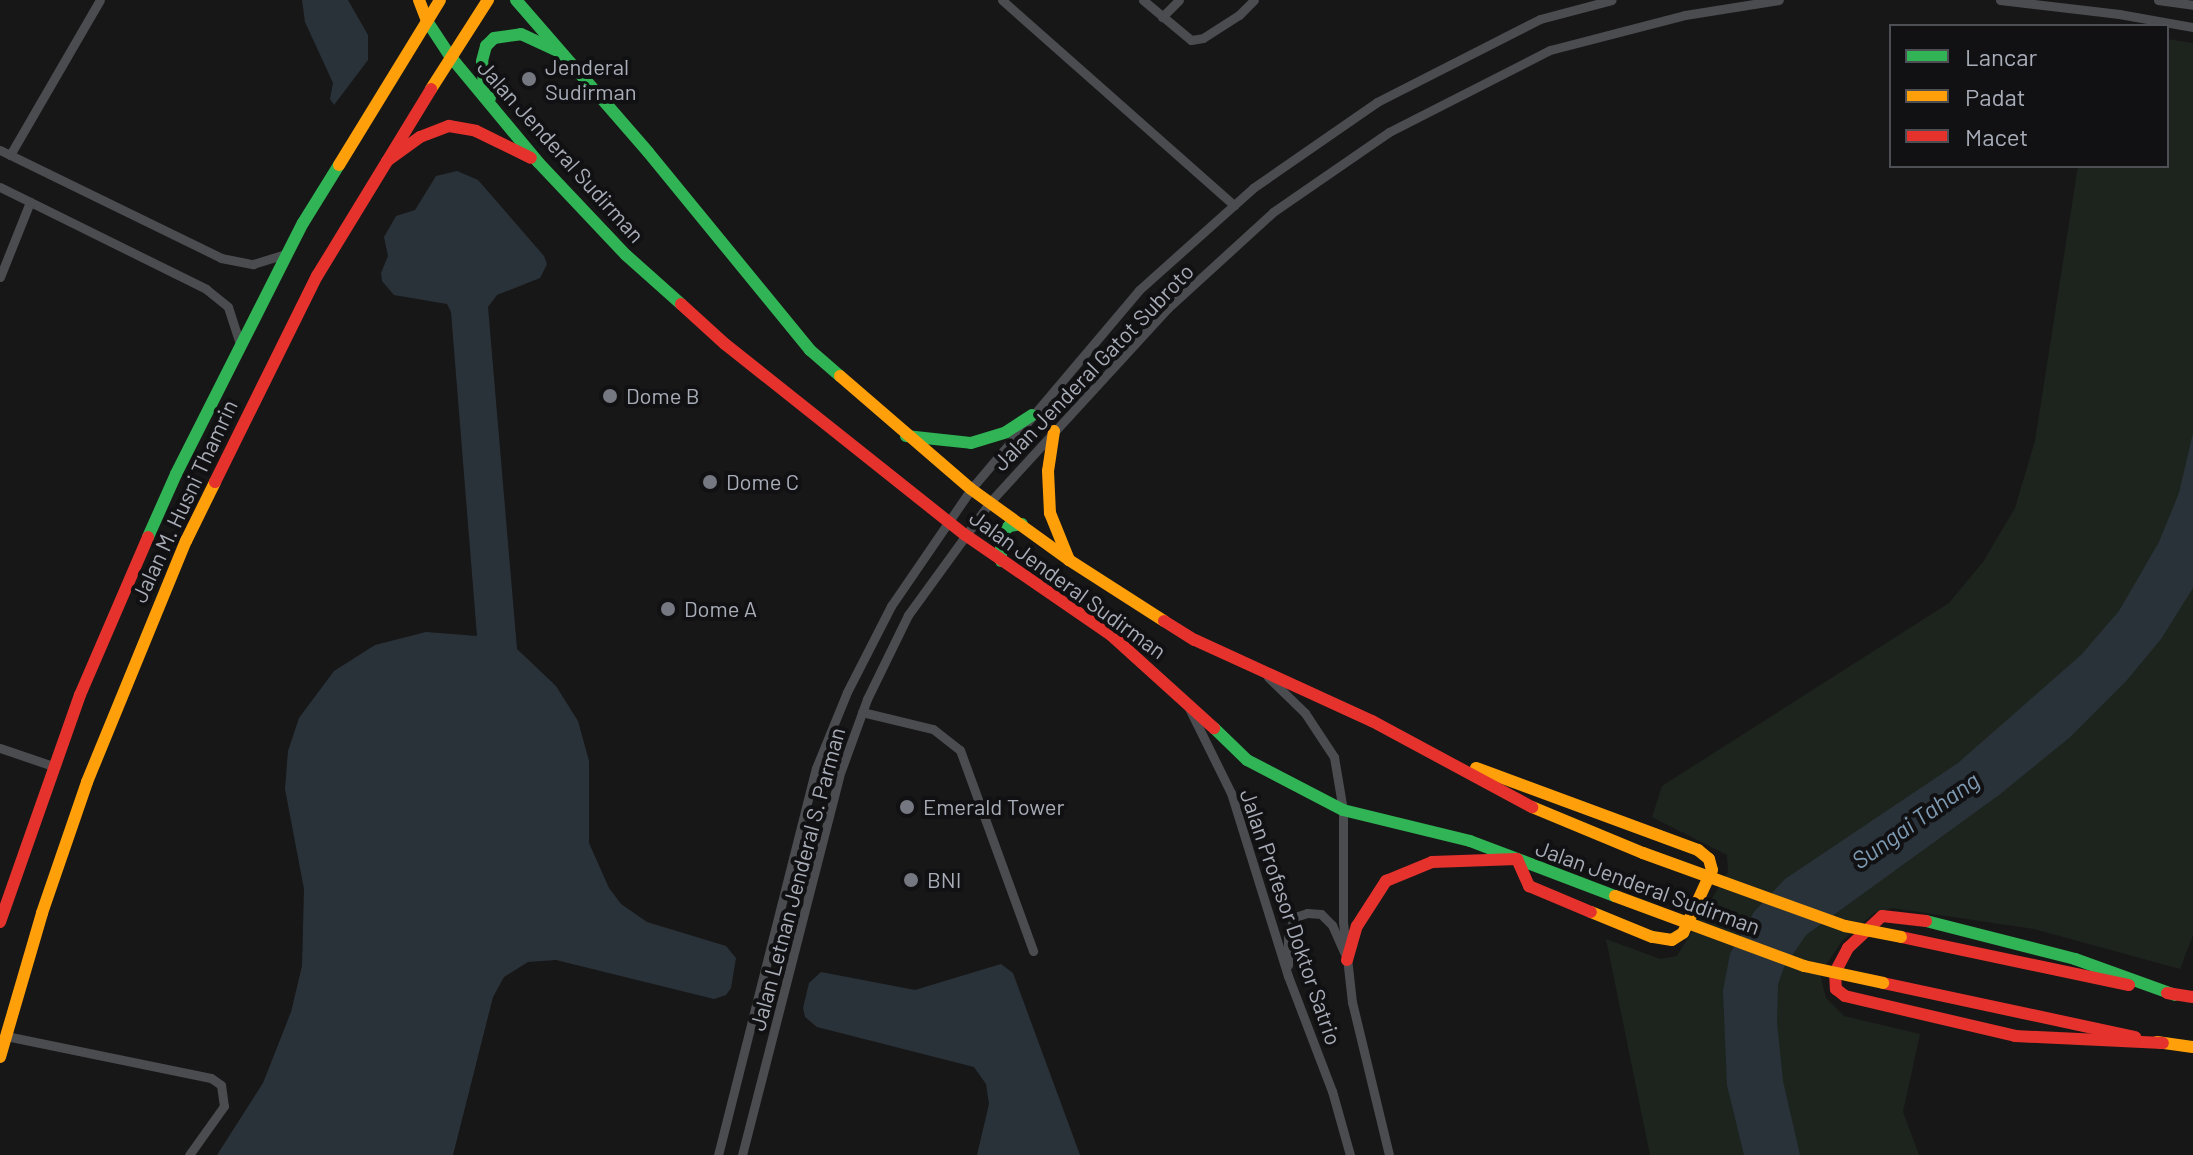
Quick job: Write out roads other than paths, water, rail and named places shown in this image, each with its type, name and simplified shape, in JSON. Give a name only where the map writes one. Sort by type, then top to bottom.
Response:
[{"type":"main road","name":"Jalan Jenderal Sudirman","points":[[419,0],[427,21],[450,56],[506,125],[626,255],[716,336],[964,534],[1111,635],[1182,696],[1247,760],[1343,810],[1470,841],[1804,966],[2193,1047]]},
{"type":"main road","name":"Jalan M. Husni Thamrin","points":[[0,922],[53,766],[125,585],[240,343],[286,254],[356,133],[440,0]]},
{"type":"main road","name":"Jalan M. Husni Thamrin","points":[[0,1057],[57,866],[151,619],[265,376],[317,276],[380,168],[488,0]]},
{"type":"main road","name":"Jalan Jenderal Sudirman","points":[[516,0],[810,350],[903,435],[971,489],[1069,560],[1195,640],[1414,743],[1550,816],[1845,926],[2193,997]]},
{"type":"main road","points":[[506,125],[482,79],[482,61],[489,41],[503,34],[521,34],[568,59]]},
{"type":"main road","points":[[380,168],[420,137],[449,126],[485,134],[538,162]]},
{"type":"main road","points":[[903,435],[937,442],[971,443],[1006,432],[1032,415]]},
{"type":"main road","points":[[1054,431],[1048,471],[1050,513],[1069,560]]},
{"type":"main road","points":[[1001,561],[1001,535],[1009,526],[1022,524]]},
{"type":"main road","points":[[1347,960],[1357,926],[1386,881],[1408,869],[1432,862],[1517,859],[1529,886],[1652,937],[1672,940],[1683,933],[1712,870],[1709,859],[1698,850],[1540,795],[1414,743]]},
{"type":"main road","points":[[2163,1043],[2015,1036],[1845,996],[1836,989],[1835,972],[1848,948],[1882,916],[1908,917],[2075,959],[2175,995]]},
{"type":"street","points":[[10,155],[100,0]]},
{"type":"street","points":[[1143,0],[1182,36],[1191,40],[1203,38],[1263,0]]},
{"type":"street","points":[[1162,17],[1179,0]]},
{"type":"street","points":[[1239,15],[1254,0]]},
{"type":"street","name":"Jalan Jenderal Gatot Subroto","points":[[948,520],[1032,415],[1139,290],[1234,205],[1377,102],[1572,5],[1612,0]]},
{"type":"street","name":"Jalan Jenderal Gatot Subroto","points":[[990,502],[1168,308],[1273,212],[1389,132],[1550,50],[1685,15],[1779,0]]},
{"type":"street","points":[[2000,0],[2119,14],[2193,27]]},
{"type":"street","points":[[2158,0],[2193,5]]},
{"type":"street","points":[[1006,1],[1234,205]]},
{"type":"street","points":[[0,150],[221,258],[253,264],[286,254]]},
{"type":"street","points":[[0,187],[218,297],[234,318],[240,343]]},
{"type":"street","points":[[0,277],[30,202]]},
{"type":"street","name":"Jalan Letnan Jenderal S. Parman","points":[[742,1155],[837,785],[862,712],[908,615],[990,502]]},
{"type":"street","name":"Jalan Letnan Jenderal S. Parman","points":[[718,1155],[816,768],[847,692],[891,606],[948,520]]},
{"type":"street","name":"Jalan Profesor Doktor Satrio","points":[[1260,669],[1305,713],[1334,757],[1343,810],[1343,922],[1352,1002],[1389,1155]]},
{"type":"street","name":"Jalan Profesor Doktor Satrio","points":[[1182,696],[1231,793],[1288,976],[1332,1091],[1350,1155]]},
{"type":"street","points":[[862,712],[933,729],[960,750],[1033,951]]},
{"type":"street","points":[[0,748],[53,766]]},
{"type":"street","points":[[1288,976],[1288,934],[1295,917],[1307,913],[1321,914],[1332,925],[1347,960]]},
{"type":"street","points":[[6,1036],[211,1078],[221,1085],[224,1106],[189,1155]]},
{"type":"water","points":[[302,0],[348,0],[368,35],[368,60],[334,105],[330,99],[333,83],[305,22]]},
{"type":"water","points":[[457,171],[478,180],[544,256],[547,264],[540,278],[497,295],[488,307],[517,649],[556,686],[578,721],[589,761],[589,843],[609,888],[621,904],[647,922],[726,946],[736,958],[731,988],[726,995],[714,999],[556,960],[528,962],[504,977],[493,997],[453,1155],[217,1155],[263,1083],[291,1012],[302,966],[304,889],[285,789],[288,751],[299,718],[334,671],[375,645],[426,632],[477,636],[451,312],[447,304],[394,295],[382,281],[381,273],[388,256],[384,237],[396,216],[415,210],[436,176]]},
{"type":"water","name":"Sungai Tahang","points":[[2193,433],[2193,588],[2161,639],[2127,680],[2069,738],[1999,795],[1806,935],[1784,967],[1778,984],[1777,1023],[1783,1081],[1800,1155],[1744,1155],[1727,1085],[1723,991],[1730,954],[1754,912],[1785,879],[1958,763],[2081,655],[2119,611],[2159,542],[2179,493]]},
{"type":"water","points":[[1001,964],[1013,973],[1080,1155],[977,1155],[989,1104],[986,1084],[974,1067],[817,1027],[805,1017],[803,1008],[809,983],[821,972],[915,990]]},
{"type":"place","name":"Jenderal Sudirman","points":[[529,79]]},
{"type":"place","name":"Dome B","points":[[610,396]]},
{"type":"place","name":"Dome C","points":[[710,482]]},
{"type":"place","name":"Dome A","points":[[668,609]]},
{"type":"place","name":"Emerald Tower","points":[[907,807]]},
{"type":"place","name":"BNI","points":[[911,880]]}]
